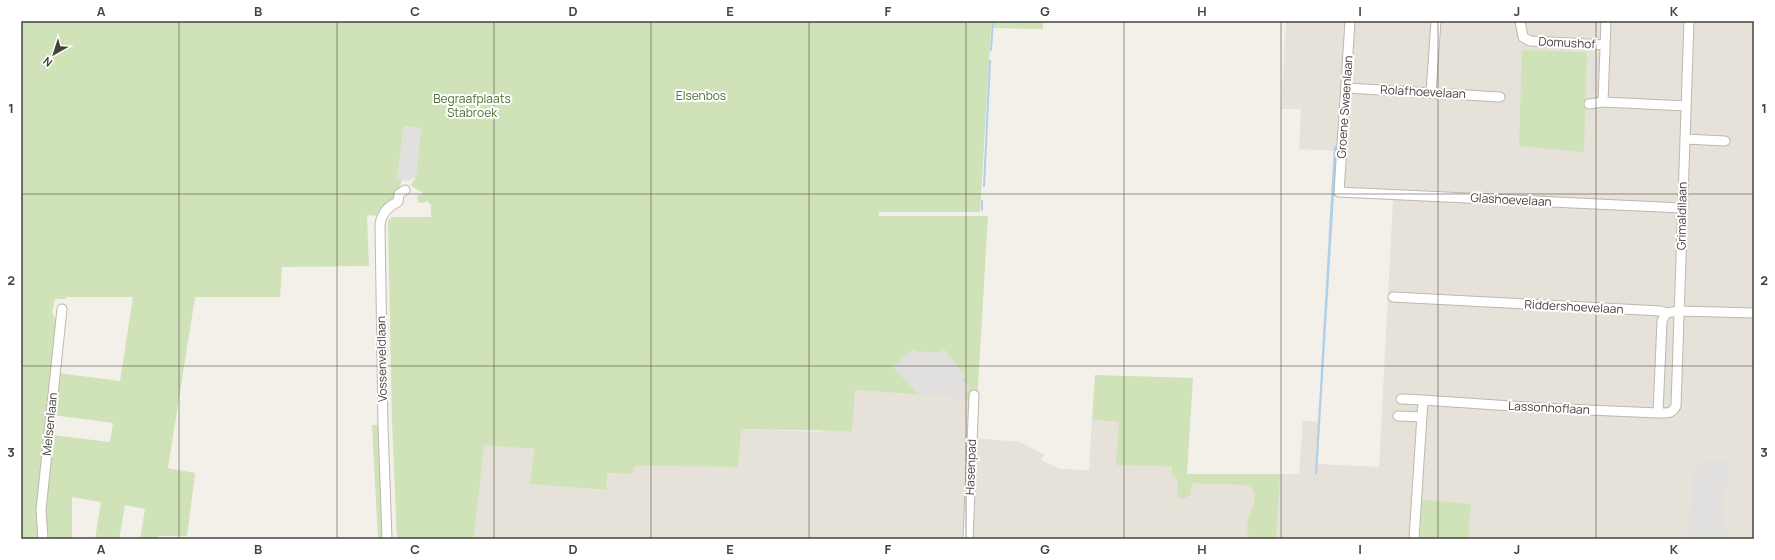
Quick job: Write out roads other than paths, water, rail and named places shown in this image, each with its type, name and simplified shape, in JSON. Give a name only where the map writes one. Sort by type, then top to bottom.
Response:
[{"type":"street","name":"Groene Swaenlaan","points":[[1339,192],[1350,21]]},
{"type":"street","points":[[1431,93],[1436,21]]},
{"type":"street","name":"Domushof","points":[[1520,21],[1523,37],[1530,41],[1605,45]]},
{"type":"street","points":[[1603,102],[1606,21]]},
{"type":"street","name":"Grimaldilaan","points":[[1674,410],[1676,406],[1689,21]]},
{"type":"street","name":"Rolafhoevelaan","points":[[1346,88],[1500,97]]},
{"type":"street","points":[[1589,104],[1603,102],[1686,106]]},
{"type":"street","points":[[1685,139],[1724,141]]},
{"type":"street","name":"Vossenveldlaan","points":[[387,539],[383,425],[380,224],[384,212],[391,205],[398,202],[399,194],[405,190]]},
{"type":"street","name":"Glashoevelaan","points":[[1339,192],[1682,208]]},
{"type":"street","name":"Riddershoevelaan","points":[[1393,297],[1662,311],[1666,313],[1679,311],[1754,314]]},
{"type":"street","name":"Melsenlaan","points":[[43,539],[41,510],[62,309]]},
{"type":"street","points":[[1658,413],[1662,321],[1666,313]]},
{"type":"street","name":"Hasenpad","points":[[968,539],[974,395]]},
{"type":"street","name":"Lassonhoflaan","points":[[1401,399],[1542,408],[1658,413],[1670,413],[1674,410]]},
{"type":"street","points":[[1414,539],[1423,400]]},
{"type":"street","points":[[1398,416],[1422,417]]},
{"type":"water","points":[[1334,146],[1337,146],[1317,474],[1315,474]]},
{"type":"waterway","points":[[991,50],[993,21]]},
{"type":"waterway","points":[[984,186],[990,61]]},
{"type":"waterway","points":[[982,201],[982,210]]},
{"type":"park label","name":"Elsenbos","points":[[701,96]]},
{"type":"park label","name":"Begraafplaats Stabroek","points":[[472,106]]}]
